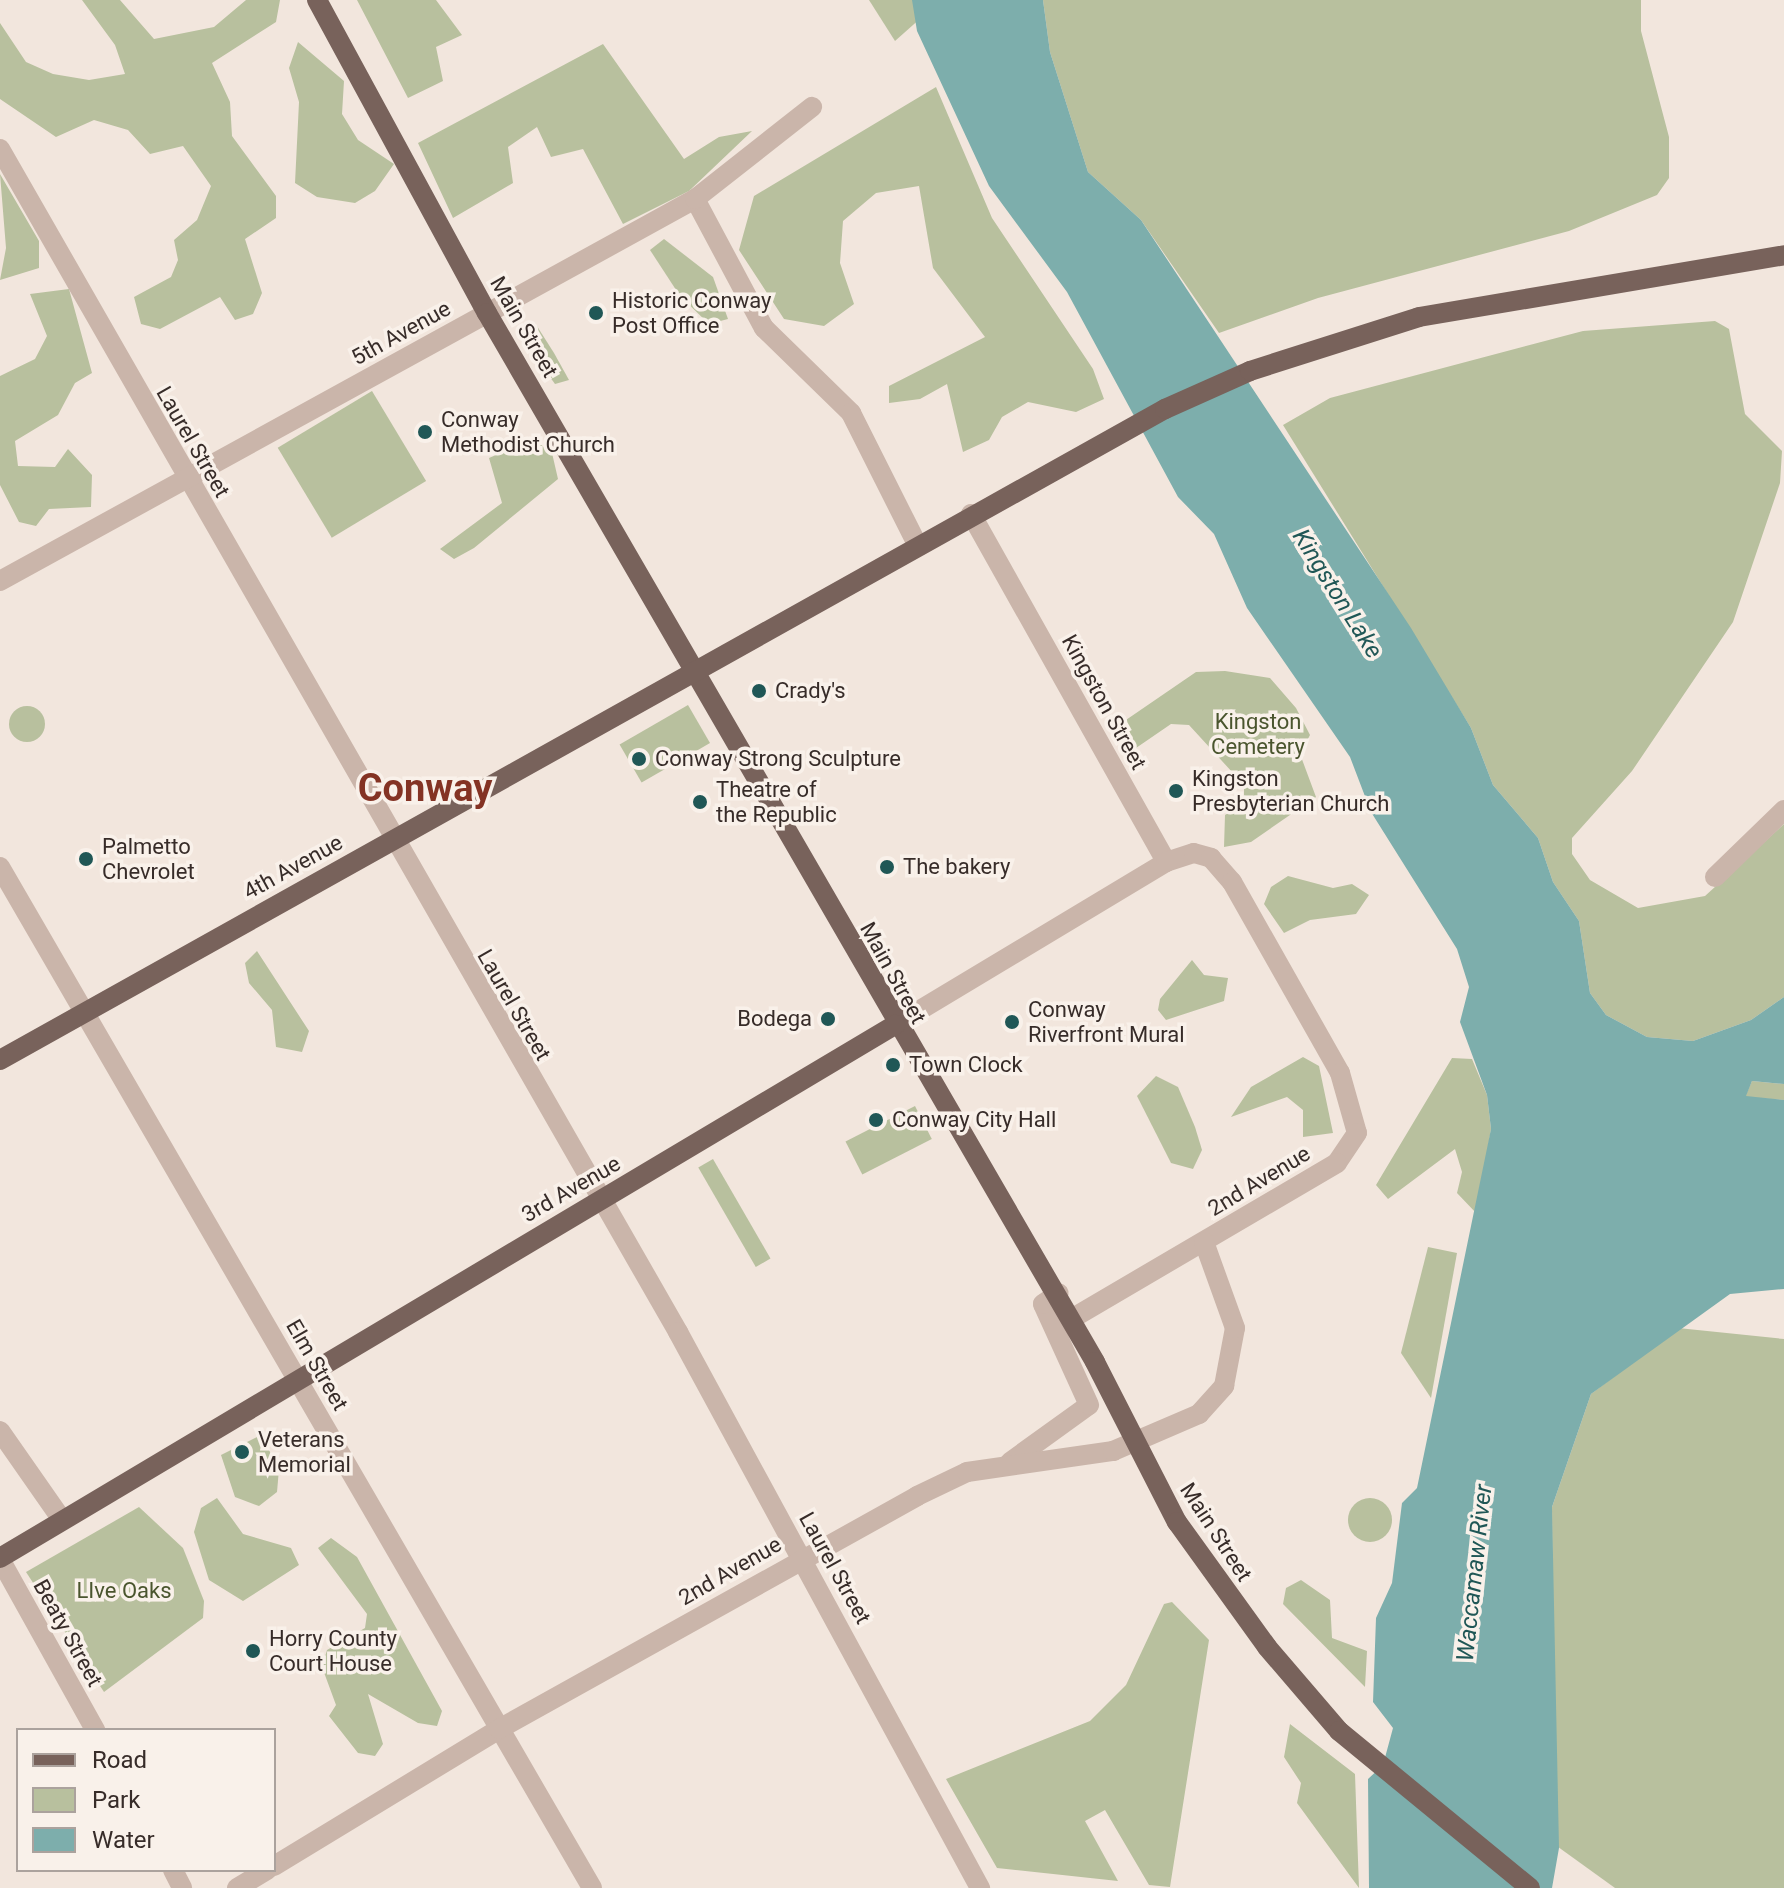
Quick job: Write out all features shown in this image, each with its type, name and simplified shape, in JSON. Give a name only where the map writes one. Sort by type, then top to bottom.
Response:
[{"type":"main road","name":"Main Street","points":[[317,0],[487,313],[895,1025],[1075,1317],[1177,1522],[1267,1647],[1339,1731],[1530,1888]]},
{"type":"main road","name":"4th Avenue","points":[[0,1060],[1078,454],[1179,402],[1314,349],[1419,317],[1784,255]]},
{"type":"main road","name":"3rd Avenue","points":[[0,1558],[297,1378],[895,1025]]},
{"type":"street","name":"5th Avenue","points":[[0,581],[695,199],[812,107]]},
{"type":"street","name":"Laurel Street","points":[[0,149],[802,1558],[980,1888]]},
{"type":"street","points":[[695,199],[764,328],[851,413],[917,544]]},
{"type":"street","name":"Kingston Street","points":[[971,514],[1166,862]]},
{"type":"street","points":[[1715,877],[1784,810]]},
{"type":"street","name":"2nd Avenue","points":[[1075,1317],[1337,1163],[1357,1133],[1340,1073],[1232,882],[1211,858],[1194,853],[1166,862]]},
{"type":"street","name":"3rd Avenue","points":[[895,1025],[1166,862]]},
{"type":"street","name":"Elm Street","points":[[0,867],[592,1888]]},
{"type":"street","name":"2nd Avenue","points":[[276,1865],[499,1729],[802,1558],[967,1472],[1113,1451],[1171,1431],[1224,1386],[1235,1328],[1204,1242]]},
{"type":"street","points":[[1008,1464],[1089,1405],[1043,1304],[1059,1293]]},
{"type":"street","points":[[0,1431],[62,1520]]},
{"type":"street","name":"Beaty Street","points":[[0,1558],[94,1728]]},
{"type":"street","points":[[237,1888],[264,1872]]},
{"type":"green space","points":[[82,0],[120,0],[154,39],[214,27],[246,0],[280,0],[276,22],[212,63],[230,102],[232,136],[276,196],[276,218],[245,239],[262,293],[253,314],[235,320],[220,297],[160,329],[141,324],[134,297],[171,277],[178,260],[174,240],[197,220],[211,186],[183,146],[150,154],[128,130],[94,120],[56,137],[0,99],[0,23],[26,62],[53,74],[89,80],[125,74],[115,45]]},
{"type":"green space","points":[[357,0],[436,0],[462,35],[436,47],[443,81],[408,98]]},
{"type":"green space","points":[[869,0],[923,0],[922,17],[895,41]]},
{"type":"green space","points":[[1043,0],[1641,0],[1641,31],[1669,137],[1669,178],[1657,195],[1569,231],[1318,298],[1219,333],[1141,220],[1088,172],[1050,52]]},
{"type":"green space","points":[[298,42],[344,81],[342,114],[358,140],[394,164],[375,191],[355,203],[317,197],[295,183],[299,102],[289,68]]},
{"type":"green space","points":[[603,44],[684,159],[719,137],[752,131],[689,191],[623,224],[583,149],[551,157],[537,127],[508,147],[513,183],[453,218],[418,143]]},
{"type":"green space","points":[[936,87],[992,218],[1093,369],[1104,399],[1076,412],[1028,402],[1002,417],[989,440],[963,452],[947,384],[920,399],[889,403],[889,386],[985,337],[933,268],[919,186],[876,193],[843,221],[840,263],[854,304],[824,326],[784,319],[739,250],[754,196]]},
{"type":"green space","points":[[0,174],[39,241],[39,268],[0,280],[6,248]]},
{"type":"green space","points":[[664,239],[713,277],[728,319],[709,324],[680,296],[650,250]]},
{"type":"green space","points":[[69,289],[92,373],[75,383],[58,415],[15,441],[18,466],[55,467],[68,449],[92,475],[91,507],[49,509],[36,526],[19,522],[0,485],[0,376],[35,359],[47,336],[30,294]]},
{"type":"green space","points":[[1715,321],[1729,329],[1745,414],[1782,451],[1780,483],[1733,622],[1632,771],[1572,838],[1572,854],[1590,880],[1638,908],[1705,896],[1784,824],[1784,997],[1751,1020],[1693,1041],[1647,1037],[1606,1015],[1590,993],[1579,921],[1553,882],[1538,838],[1493,785],[1471,728],[1283,425],[1330,398],[1583,331]]},
{"type":"green space","points":[[535,323],[569,380],[555,384],[516,330]]},
{"type":"green space","points":[[372,391],[426,481],[332,538],[278,448]]},
{"type":"green space","points":[[533,439],[552,453],[558,479],[474,548],[454,559],[440,549],[502,503],[489,458]]},
{"type":"green space","name":"Kingston Cemetery","points":[[1225,671],[1270,678],[1296,708],[1310,735],[1300,754],[1316,797],[1251,842],[1224,847],[1225,815],[1244,804],[1244,785],[1189,725],[1171,724],[1136,748],[1123,722],[1196,672]]},
{"type":"green space","points":[[688,705],[710,743],[642,783],[620,744]]},
{"type":"green space","points":[[27,706],[40,711],[45,724],[40,737],[27,742],[14,737],[9,724],[14,711]]},
{"type":"green space","points":[[1288,876],[1333,888],[1352,884],[1369,895],[1356,914],[1310,920],[1284,933],[1264,904],[1271,887]]},
{"type":"green space","points":[[257,951],[309,1031],[302,1052],[276,1047],[272,1010],[249,983],[245,963]]},
{"type":"green space","points":[[1192,960],[1204,975],[1228,978],[1224,1001],[1166,1020],[1158,1010],[1160,999]]},
{"type":"green space","points":[[1303,1057],[1319,1066],[1333,1133],[1303,1137],[1303,1110],[1287,1097],[1231,1117],[1251,1087]]},
{"type":"green space","points":[[1452,1058],[1472,1059],[1487,1095],[1491,1129],[1477,1214],[1457,1193],[1462,1172],[1455,1149],[1388,1199],[1376,1185]]},
{"type":"green space","points":[[1156,1076],[1178,1087],[1195,1127],[1202,1150],[1193,1169],[1171,1163],[1137,1096]]},
{"type":"green space","points":[[1752,1081],[1784,1084],[1784,1100],[1745,1097]]},
{"type":"green space","points":[[915,1106],[932,1139],[862,1174],[846,1141]]},
{"type":"green space","points":[[713,1159],[770,1259],[756,1267],[698,1168]]},
{"type":"green space","points":[[1428,1247],[1457,1253],[1431,1398],[1401,1353]]},
{"type":"green space","points":[[1678,1328],[1784,1339],[1784,1888],[1615,1888],[1554,1844],[1552,1507],[1591,1394]]},
{"type":"green space","points":[[261,1435],[279,1469],[277,1492],[259,1506],[235,1497],[221,1455]]},
{"type":"green space","points":[[217,1498],[243,1534],[291,1548],[299,1565],[243,1601],[209,1580],[194,1532],[201,1508]]},
{"type":"green space","points":[[1370,1498],[1385,1505],[1392,1520],[1385,1535],[1370,1542],[1355,1535],[1348,1520],[1355,1505]]},
{"type":"green space","name":"LIve Oaks","points":[[139,1507],[183,1548],[204,1601],[203,1618],[104,1692],[26,1572]]},
{"type":"green space","points":[[331,1538],[357,1557],[442,1711],[437,1726],[418,1723],[368,1694],[383,1744],[375,1756],[358,1753],[329,1716],[336,1705],[322,1667],[327,1650],[365,1628],[367,1614],[318,1548]]},
{"type":"green space","points":[[1301,1580],[1330,1600],[1332,1638],[1367,1651],[1365,1687],[1283,1604],[1286,1588]]},
{"type":"green space","points":[[1172,1602],[1209,1640],[1170,1887],[1149,1885],[1105,1810],[1085,1821],[1118,1881],[997,1868],[946,1779],[1090,1721],[1126,1685],[1164,1604]]},
{"type":"green space","points":[[1290,1724],[1355,1774],[1359,1888],[1297,1803],[1301,1783],[1284,1757]]},
{"type":"water","points":[[912,0],[1043,0],[1050,52],[1088,172],[1141,220],[1411,628],[1471,728],[1493,785],[1538,838],[1553,882],[1579,921],[1590,993],[1606,1015],[1647,1037],[1693,1041],[1751,1020],[1784,997],[1784,1084],[1752,1081],[1746,1096],[1784,1100],[1784,1289],[1730,1294],[1591,1394],[1552,1507],[1559,1848],[1552,1888],[1369,1888],[1368,1779],[1383,1765],[1393,1728],[1373,1702],[1376,1618],[1392,1583],[1402,1503],[1417,1488],[1491,1129],[1487,1095],[1460,1022],[1469,987],[1457,949],[1371,812],[1350,757],[1247,608],[1214,534],[1178,497],[1067,292],[989,186],[917,31]]},
{"type":"place","name":"Historic Conway Post Office","points":[[596,313]]},
{"type":"place","name":"Conway Methodist Church","points":[[425,432]]},
{"type":"place","name":"Crady's","points":[[759,691]]},
{"type":"place","name":"Conway Strong Sculpture","points":[[639,759]]},
{"type":"place","name":"Kingston Presbyterian Church","points":[[1176,791]]},
{"type":"place","name":"Theatre of the Republic","points":[[700,802]]},
{"type":"place","name":"Palmetto Chevrolet","points":[[86,859]]},
{"type":"place","name":"The bakery","points":[[887,867]]},
{"type":"place","name":"Bodega","points":[[828,1019]]},
{"type":"place","name":"Conway Riverfront Mural","points":[[1012,1022]]},
{"type":"place","name":"Town Clock","points":[[893,1065]]},
{"type":"place","name":"Conway City Hall","points":[[876,1120]]},
{"type":"place","name":"Veterans Memorial","points":[[242,1452]]},
{"type":"place","name":"Horry County Court House","points":[[253,1651]]},
{"type":"district","name":"Conway","points":[[425,789]]},
{"type":"water label","name":"Kingston Lake","points":[[1337,594]]},
{"type":"water label","name":"Waccamaw River","points":[[1475,1573]]}]
